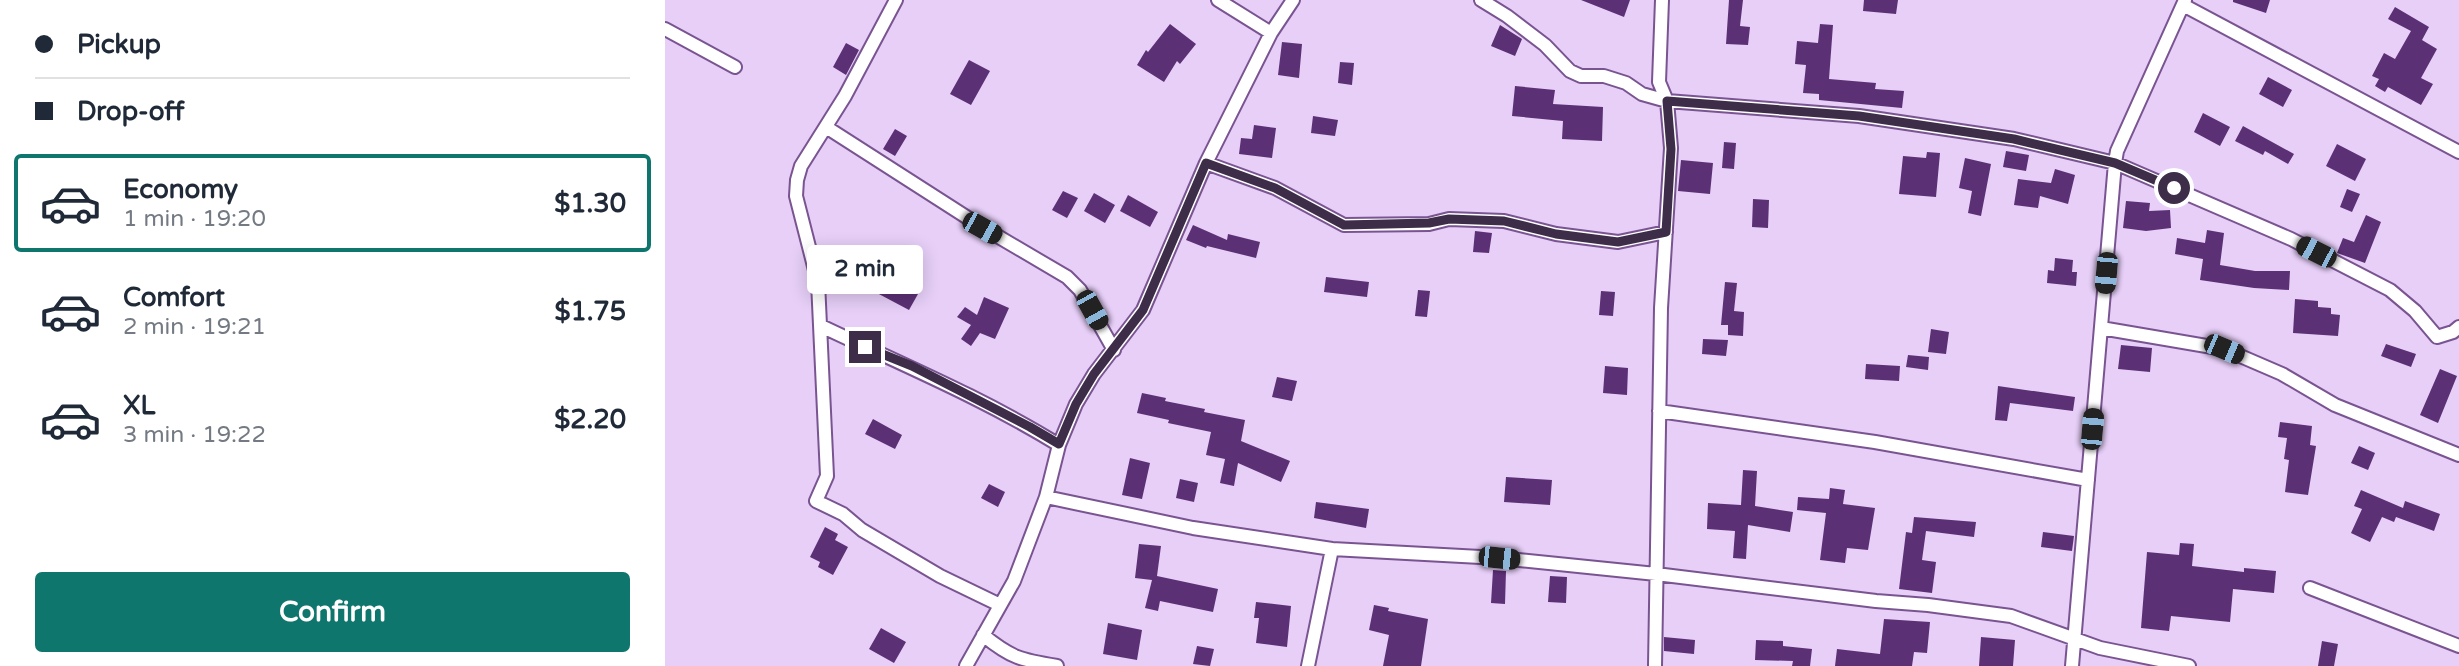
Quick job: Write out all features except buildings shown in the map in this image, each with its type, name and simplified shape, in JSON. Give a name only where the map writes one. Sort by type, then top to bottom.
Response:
[{"type":"street","points":[[896,0],[845,96],[801,166],[796,196],[818,282],[821,327],[827,477],[816,501],[843,514],[862,530],[940,576],[1000,605]]},
{"type":"street","points":[[1218,0],[1271,33]]},
{"type":"street","points":[[966,666],[1014,581],[1047,497],[1059,444],[1076,404],[1094,374],[1143,310],[1206,163],[1271,33],[1293,0]]},
{"type":"street","points":[[1481,0],[1507,16],[1545,46],[1570,71],[1581,76],[1604,76],[1626,83],[1642,94],[1667,101],[1872,118],[2014,139],[2115,163],[2291,240],[2390,289],[2415,311],[2438,337],[2459,327]]},
{"type":"street","points":[[1655,666],[1661,307],[1671,149],[1667,101],[1659,82],[1662,0]]},
{"type":"street","points":[[2072,666],[2117,151],[2184,2],[2459,152]]},
{"type":"street","points":[[665,29],[735,67]]},
{"type":"street","points":[[826,127],[982,228],[1067,277],[1080,290],[1114,350]]},
{"type":"street","points":[[1206,163],[1275,188],[1344,225],[1429,223],[1449,219],[1504,221],[1556,234],[1618,242],[1666,232]]},
{"type":"street","points":[[821,327],[912,366],[1059,444]]},
{"type":"street","points":[[2101,328],[2224,349],[2281,374],[2335,405],[2459,455]]},
{"type":"street","points":[[1659,411],[1875,442],[2088,480]]},
{"type":"street","points":[[1047,497],[1193,528],[1332,549],[1499,558],[2011,616],[2100,648],[2189,666]]},
{"type":"street","points":[[1308,666],[1332,549]]},
{"type":"street","points":[[2310,588],[2459,646]]},
{"type":"street","points":[[983,635],[1003,651],[1021,660],[1057,666]]},
{"type":"route","points":[[865,347],[912,366],[1059,444],[1076,404],[1094,374],[1143,310],[1206,163],[1275,188],[1344,225],[1429,223],[1449,219],[1504,221],[1556,234],[1618,242],[1666,232],[1671,149],[1667,101],[1859,116],[2014,139],[2115,163],[2174,188]]}]
